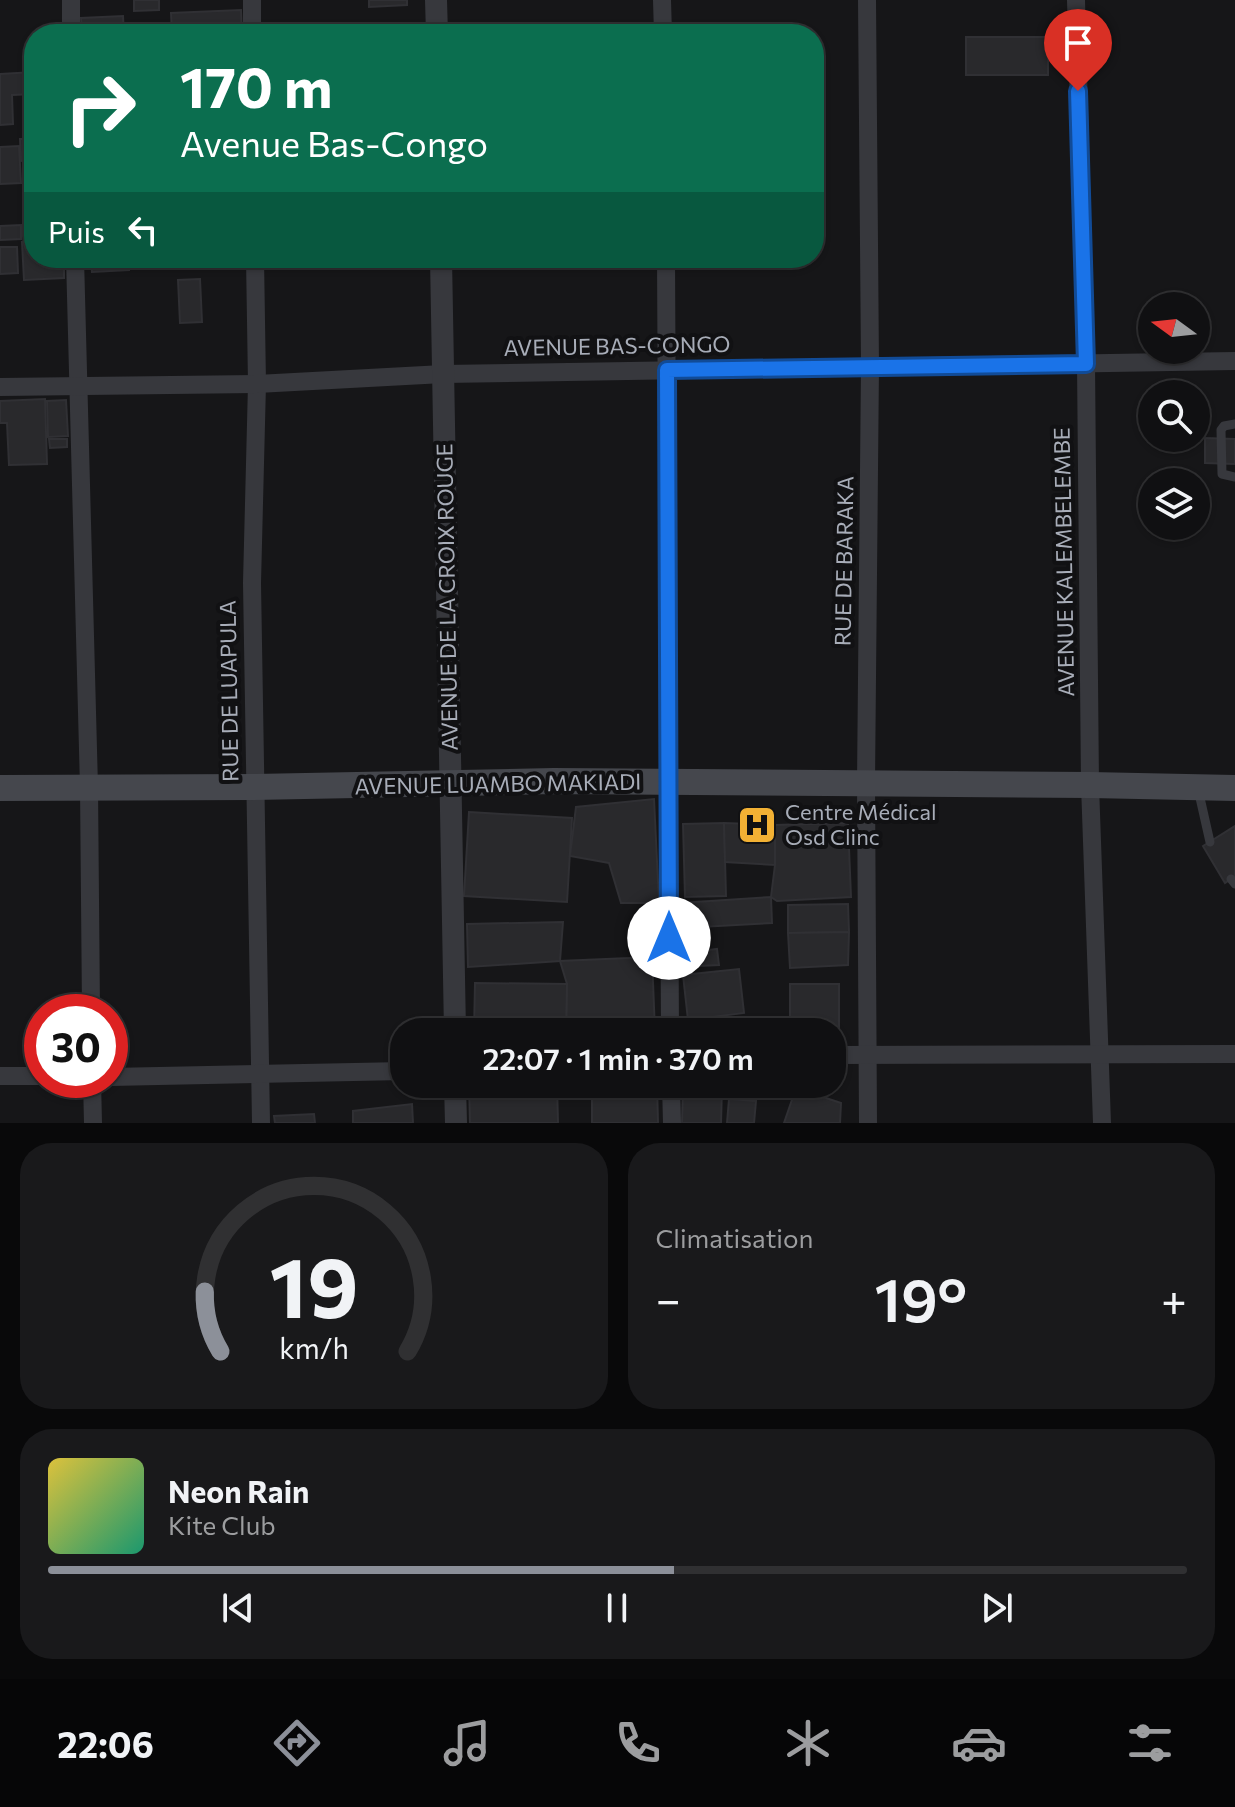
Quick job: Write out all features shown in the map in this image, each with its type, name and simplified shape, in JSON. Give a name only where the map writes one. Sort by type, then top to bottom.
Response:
[{"type":"main road","name":"AVENUE LUAMBO MAKIADI","points":[[0,788],[668,782],[1235,788]]},
{"type":"street","points":[[71,0],[71,24]]},
{"type":"street","points":[[252,0],[252,24]]},
{"type":"street","points":[[436,0],[437,24]]},
{"type":"street","points":[[662,0],[663,24]]},
{"type":"street","name":"RUE DE BARAKA","points":[[867,0],[870,366],[866,783],[868,1123]]},
{"type":"street","name":"AVENUE KALEMBELEMBE","points":[[1076,0],[1086,364],[1090,785],[1102,1123]]},
{"type":"street","points":[[75,268],[89,787],[91,994]]},
{"type":"street","name":"RUE DE LUAPULA","points":[[255,268],[257,384],[252,583],[261,1123]]},
{"type":"street","name":"AVENUE DE LA CROIX ROUGE","points":[[441,268],[455,1018]]},
{"type":"street","points":[[666,268],[670,1018]]},
{"type":"street","name":"AVENUE BAS-CONGO","points":[[0,387],[257,384],[443,374],[1235,361]]},
{"type":"street","points":[[846,1055],[1235,1054]]},
{"type":"street","points":[[128,1077],[390,1071]]},
{"type":"street","points":[[0,1076],[24,1076]]},
{"type":"street","points":[[92,1098],[93,1123]]},
{"type":"street","points":[[455,1098],[456,1123]]},
{"type":"street","points":[[671,1098],[672,1123]]},
{"type":"lane","points":[[1235,424],[1224,426],[1221,430],[1221,445],[1222,474],[1235,477]]},
{"type":"lane","points":[[1198,789],[1210,842]]},
{"type":"building","points":[[134,0],[159,0],[159,10],[134,11]]},
{"type":"building","points":[[369,0],[407,0],[407,5],[369,7]]},
{"type":"building","points":[[241,10],[242,24],[172,24],[171,13]]},
{"type":"building","points":[[123,16],[123,24],[81,24],[81,18]]},
{"type":"building","points":[[966,37],[1048,37],[1048,75],[966,75]]},
{"type":"building","points":[[24,73],[24,94],[12,95],[13,124],[0,125],[0,74]]},
{"type":"building","points":[[20,139],[24,139],[24,161],[21,161]]},
{"type":"building","points":[[19,146],[21,183],[0,184],[0,147]]},
{"type":"building","points":[[21,225],[21,239],[0,240],[0,226]]},
{"type":"building","points":[[22,242],[24,268],[64,268],[64,278],[24,280]]},
{"type":"building","points":[[0,247],[17,247],[18,273],[0,274]]},
{"type":"building","points":[[92,268],[129,268],[129,270],[92,272]]},
{"type":"building","points":[[200,279],[202,322],[180,323],[178,280]]},
{"type":"building","points":[[45,399],[47,464],[9,465],[7,423],[0,423],[0,401]]},
{"type":"building","points":[[66,400],[68,436],[48,437],[47,401]]},
{"type":"building","points":[[1210,438],[1235,439],[1235,464],[1205,463],[1205,452],[1210,452]]},
{"type":"building","points":[[49,439],[67,439],[67,447],[50,448]]},
{"type":"building","points":[[654,799],[659,903],[621,903],[609,863],[570,856],[576,807]]},
{"type":"building","points":[[469,812],[572,818],[567,902],[464,896]]},
{"type":"building","points":[[724,823],[726,896],[685,897],[683,824]]},
{"type":"building","points":[[724,823],[775,825],[775,865],[725,862]]},
{"type":"building","points":[[848,823],[851,897],[777,901],[771,897],[775,825]]},
{"type":"building","points":[[1235,826],[1235,876],[1225,883],[1203,846]]},
{"type":"building","points":[[771,897],[772,923],[682,928],[680,903]]},
{"type":"building","points":[[848,904],[849,932],[788,933],[788,905]]},
{"type":"building","points":[[563,922],[560,961],[468,967],[467,924]]},
{"type":"building","points":[[849,932],[848,965],[790,968],[788,933]]},
{"type":"building","points":[[717,949],[719,965],[677,967],[680,954]]},
{"type":"building","points":[[652,957],[654,1018],[566,1018],[567,984],[560,961]]},
{"type":"building","points":[[739,969],[744,1013],[688,1018],[683,975]]},
{"type":"building","points":[[475,983],[567,984],[566,1018],[474,1018]]},
{"type":"building","points":[[790,984],[839,984],[839,1018],[790,1018]]},
{"type":"building","points":[[469,1098],[557,1098],[558,1123],[470,1123]]},
{"type":"building","points":[[592,1098],[657,1098],[658,1123],[592,1123]]},
{"type":"building","points":[[683,1098],[722,1098],[721,1123],[682,1123]]},
{"type":"building","points":[[793,1098],[826,1098],[841,1103],[840,1123],[784,1123]]},
{"type":"building","points":[[729,1099],[756,1101],[754,1123],[727,1123]]},
{"type":"building","points":[[412,1104],[413,1123],[353,1123],[353,1111]]},
{"type":"building","points":[[314,1114],[315,1123],[275,1123],[274,1116]]},
{"type":"place","name":"Centre Médical Osd Clinc","points":[[757,825]]},
{"type":"route","points":[[669,938],[667,370],[1086,364],[1078,91]]}]
